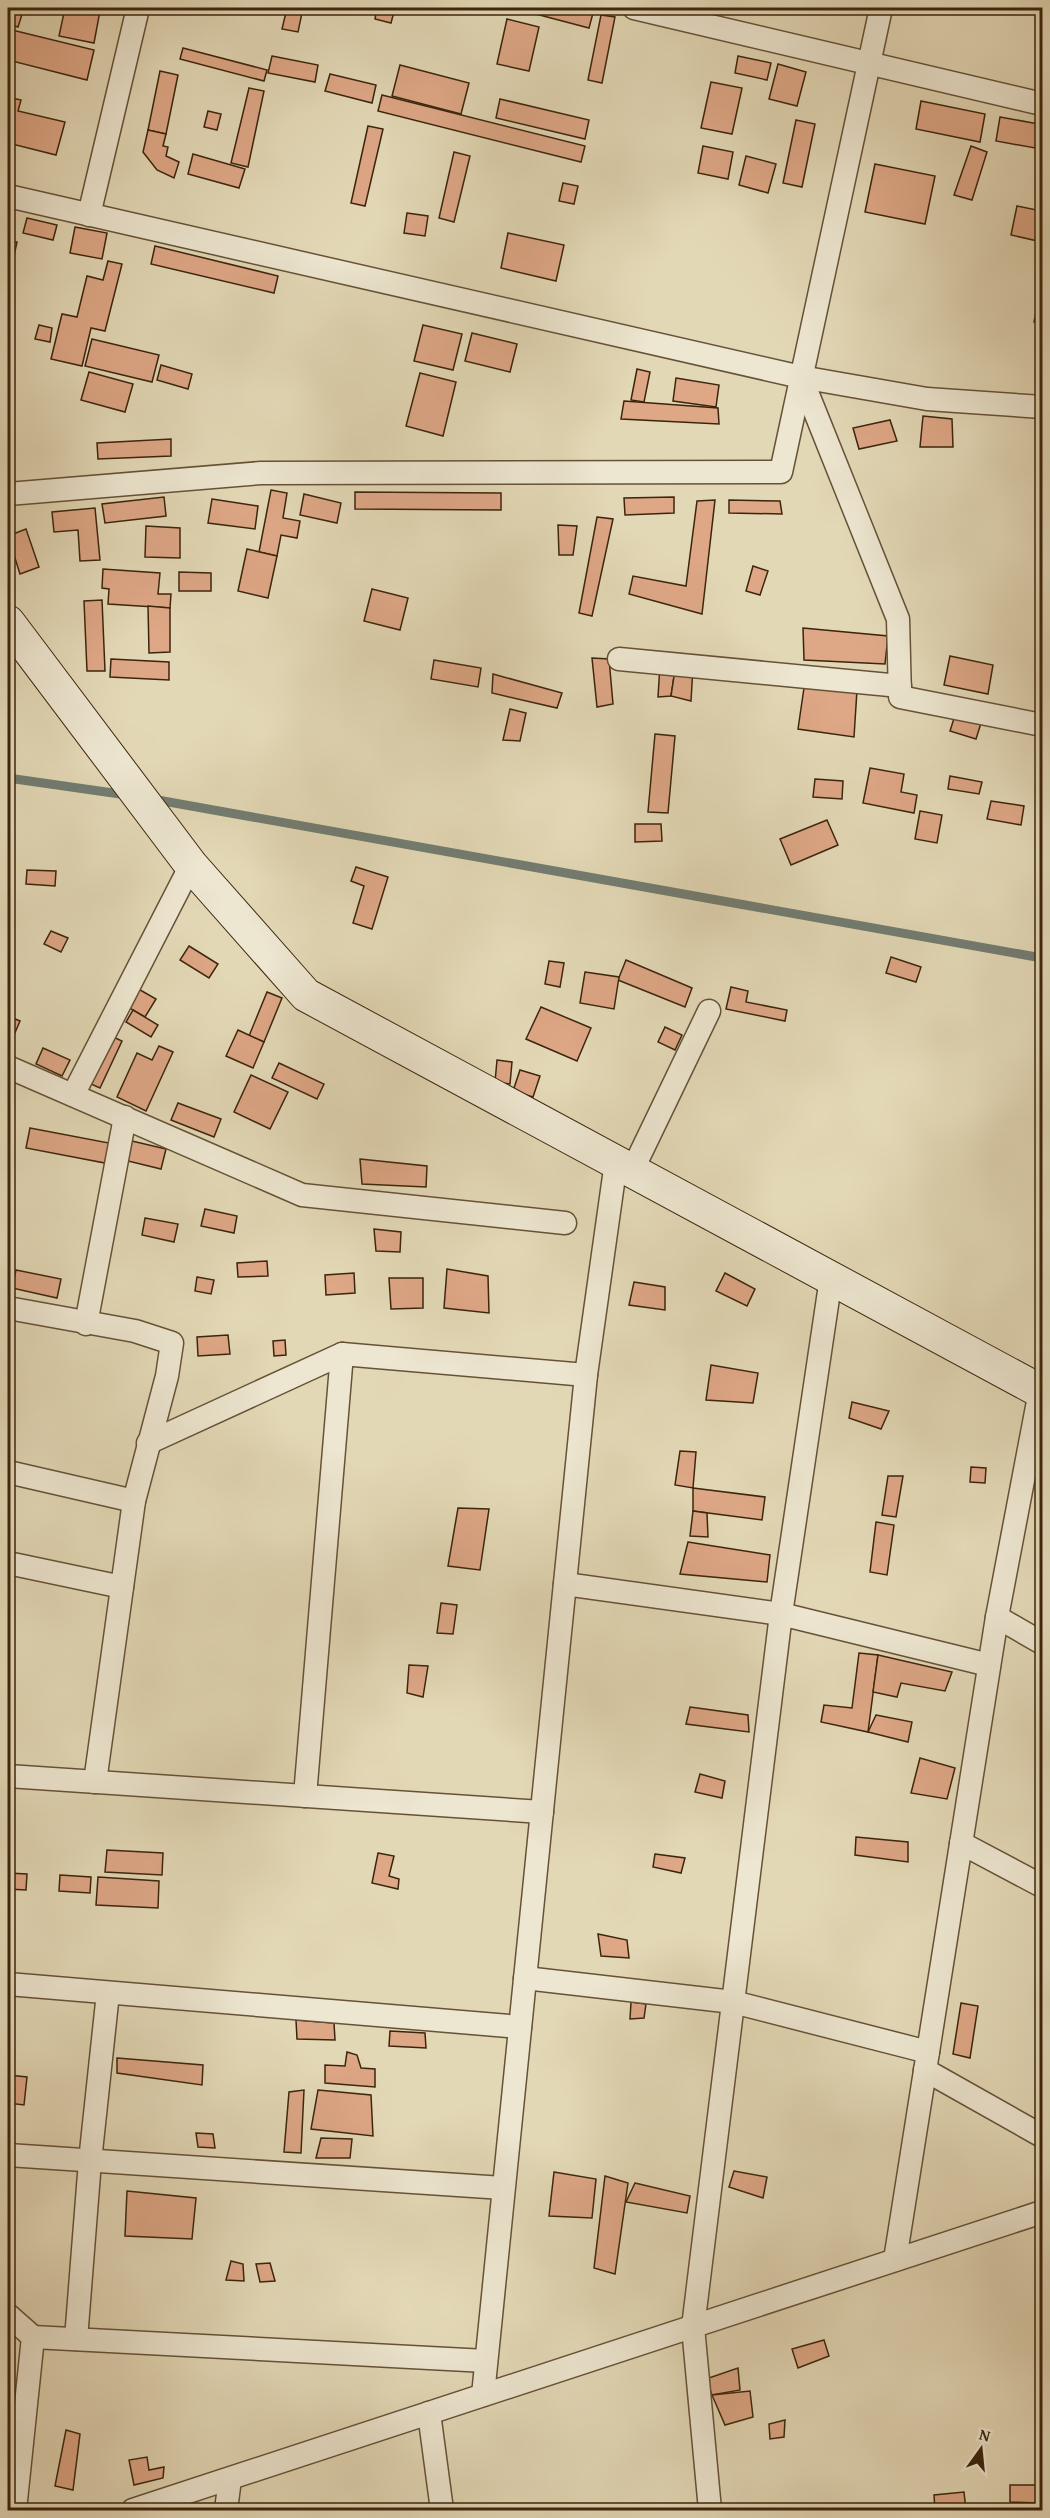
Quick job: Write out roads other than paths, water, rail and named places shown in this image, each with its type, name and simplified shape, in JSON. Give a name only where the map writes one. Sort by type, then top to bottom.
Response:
[{"type":"street","points":[[89,215],[138,8]]},
{"type":"street","points":[[634,8],[1042,104]]},
{"type":"street","points":[[8,494],[261,473],[781,472],[880,8]]},
{"type":"street","points":[[8,196],[801,377],[927,399],[1042,407]]},
{"type":"street","points":[[801,377],[898,619],[900,697],[1042,725]]},
{"type":"street","points":[[8,622],[191,865],[306,995],[1041,1392],[997,1617],[895,2260]]},
{"type":"street","points":[[619,659],[900,686]]},
{"type":"street","points":[[73,1095],[191,865]]},
{"type":"street","points":[[483,2396],[586,1375],[624,1167],[709,1011]]},
{"type":"street","points":[[8,1066],[302,1195],[565,1223]]},
{"type":"street","points":[[86,1324],[125,1117]]},
{"type":"street","points":[[710,2511],[693,2326],[781,1614],[831,1278]]},
{"type":"street","points":[[8,1308],[86,1324],[135,1331],[172,1343],[168,1376],[134,1501],[95,1782]]},
{"type":"street","points":[[148,1443],[342,1354],[586,1375]]},
{"type":"street","points":[[305,1796],[342,1354]]},
{"type":"street","points":[[8,1472],[134,1501]]},
{"type":"street","points":[[8,1563],[122,1587]]},
{"type":"street","points":[[565,1584],[781,1614],[989,1665]]},
{"type":"street","points":[[997,1617],[1042,1643]]},
{"type":"street","points":[[8,1776],[542,1812]]},
{"type":"street","points":[[961,1843],[1042,1886]]},
{"type":"street","points":[[525,1978],[733,2002],[927,2061],[1042,2136]]},
{"type":"street","points":[[8,1984],[520,2027]]},
{"type":"street","points":[[76,2339],[90,2161],[108,1993]]},
{"type":"street","points":[[8,2155],[504,2188]]},
{"type":"street","points":[[133,2511],[1042,2212]]},
{"type":"street","points":[[8,2315],[33,2337],[486,2361]]},
{"type":"street","points":[[15,2511],[33,2337]]},
{"type":"street","points":[[429,2413],[442,2511]]},
{"type":"street","points":[[226,2511],[230,2479]]},
{"type":"waterway","points":[[8,778],[127,795]]},
{"type":"waterway","points":[[152,799],[1042,958]]}]
